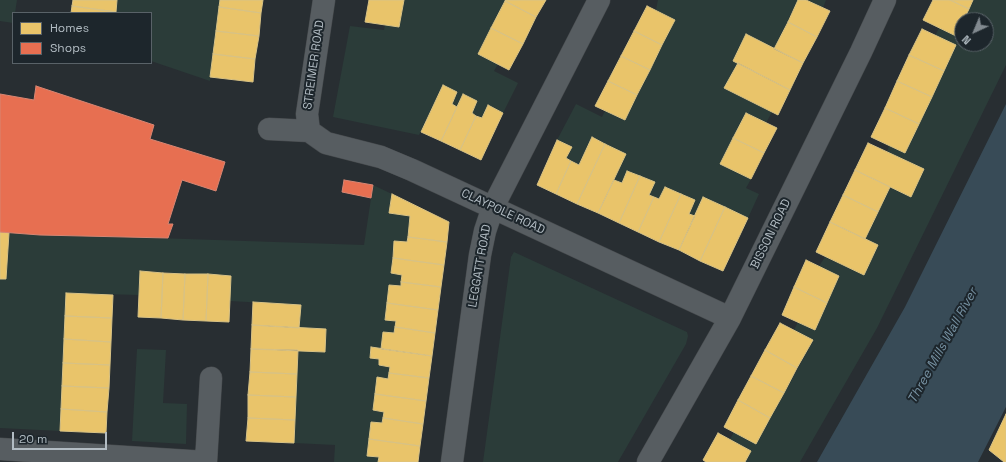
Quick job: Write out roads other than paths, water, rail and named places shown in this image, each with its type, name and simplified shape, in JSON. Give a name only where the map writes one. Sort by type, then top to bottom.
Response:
[{"type":"street","name":"STREIMER ROAD","points":[[309,131],[307,114],[324,0]]},
{"type":"street","name":"LEGGATT ROAD","points":[[452,462],[480,255],[492,207],[599,0]]},
{"type":"street","name":"BISSON ROAD","points":[[648,462],[730,318],[858,59],[884,0]]},
{"type":"street","points":[[269,129],[309,131]]},
{"type":"street","name":"CLAYPOLE ROAD","points":[[309,131],[326,143],[381,157],[730,318]]},
{"type":"street","points":[[0,449],[206,462],[211,378]]},
{"type":"water","name":"Three Mills Wall River","points":[[1006,104],[1006,407],[978,462],[817,462],[905,307]]}]
